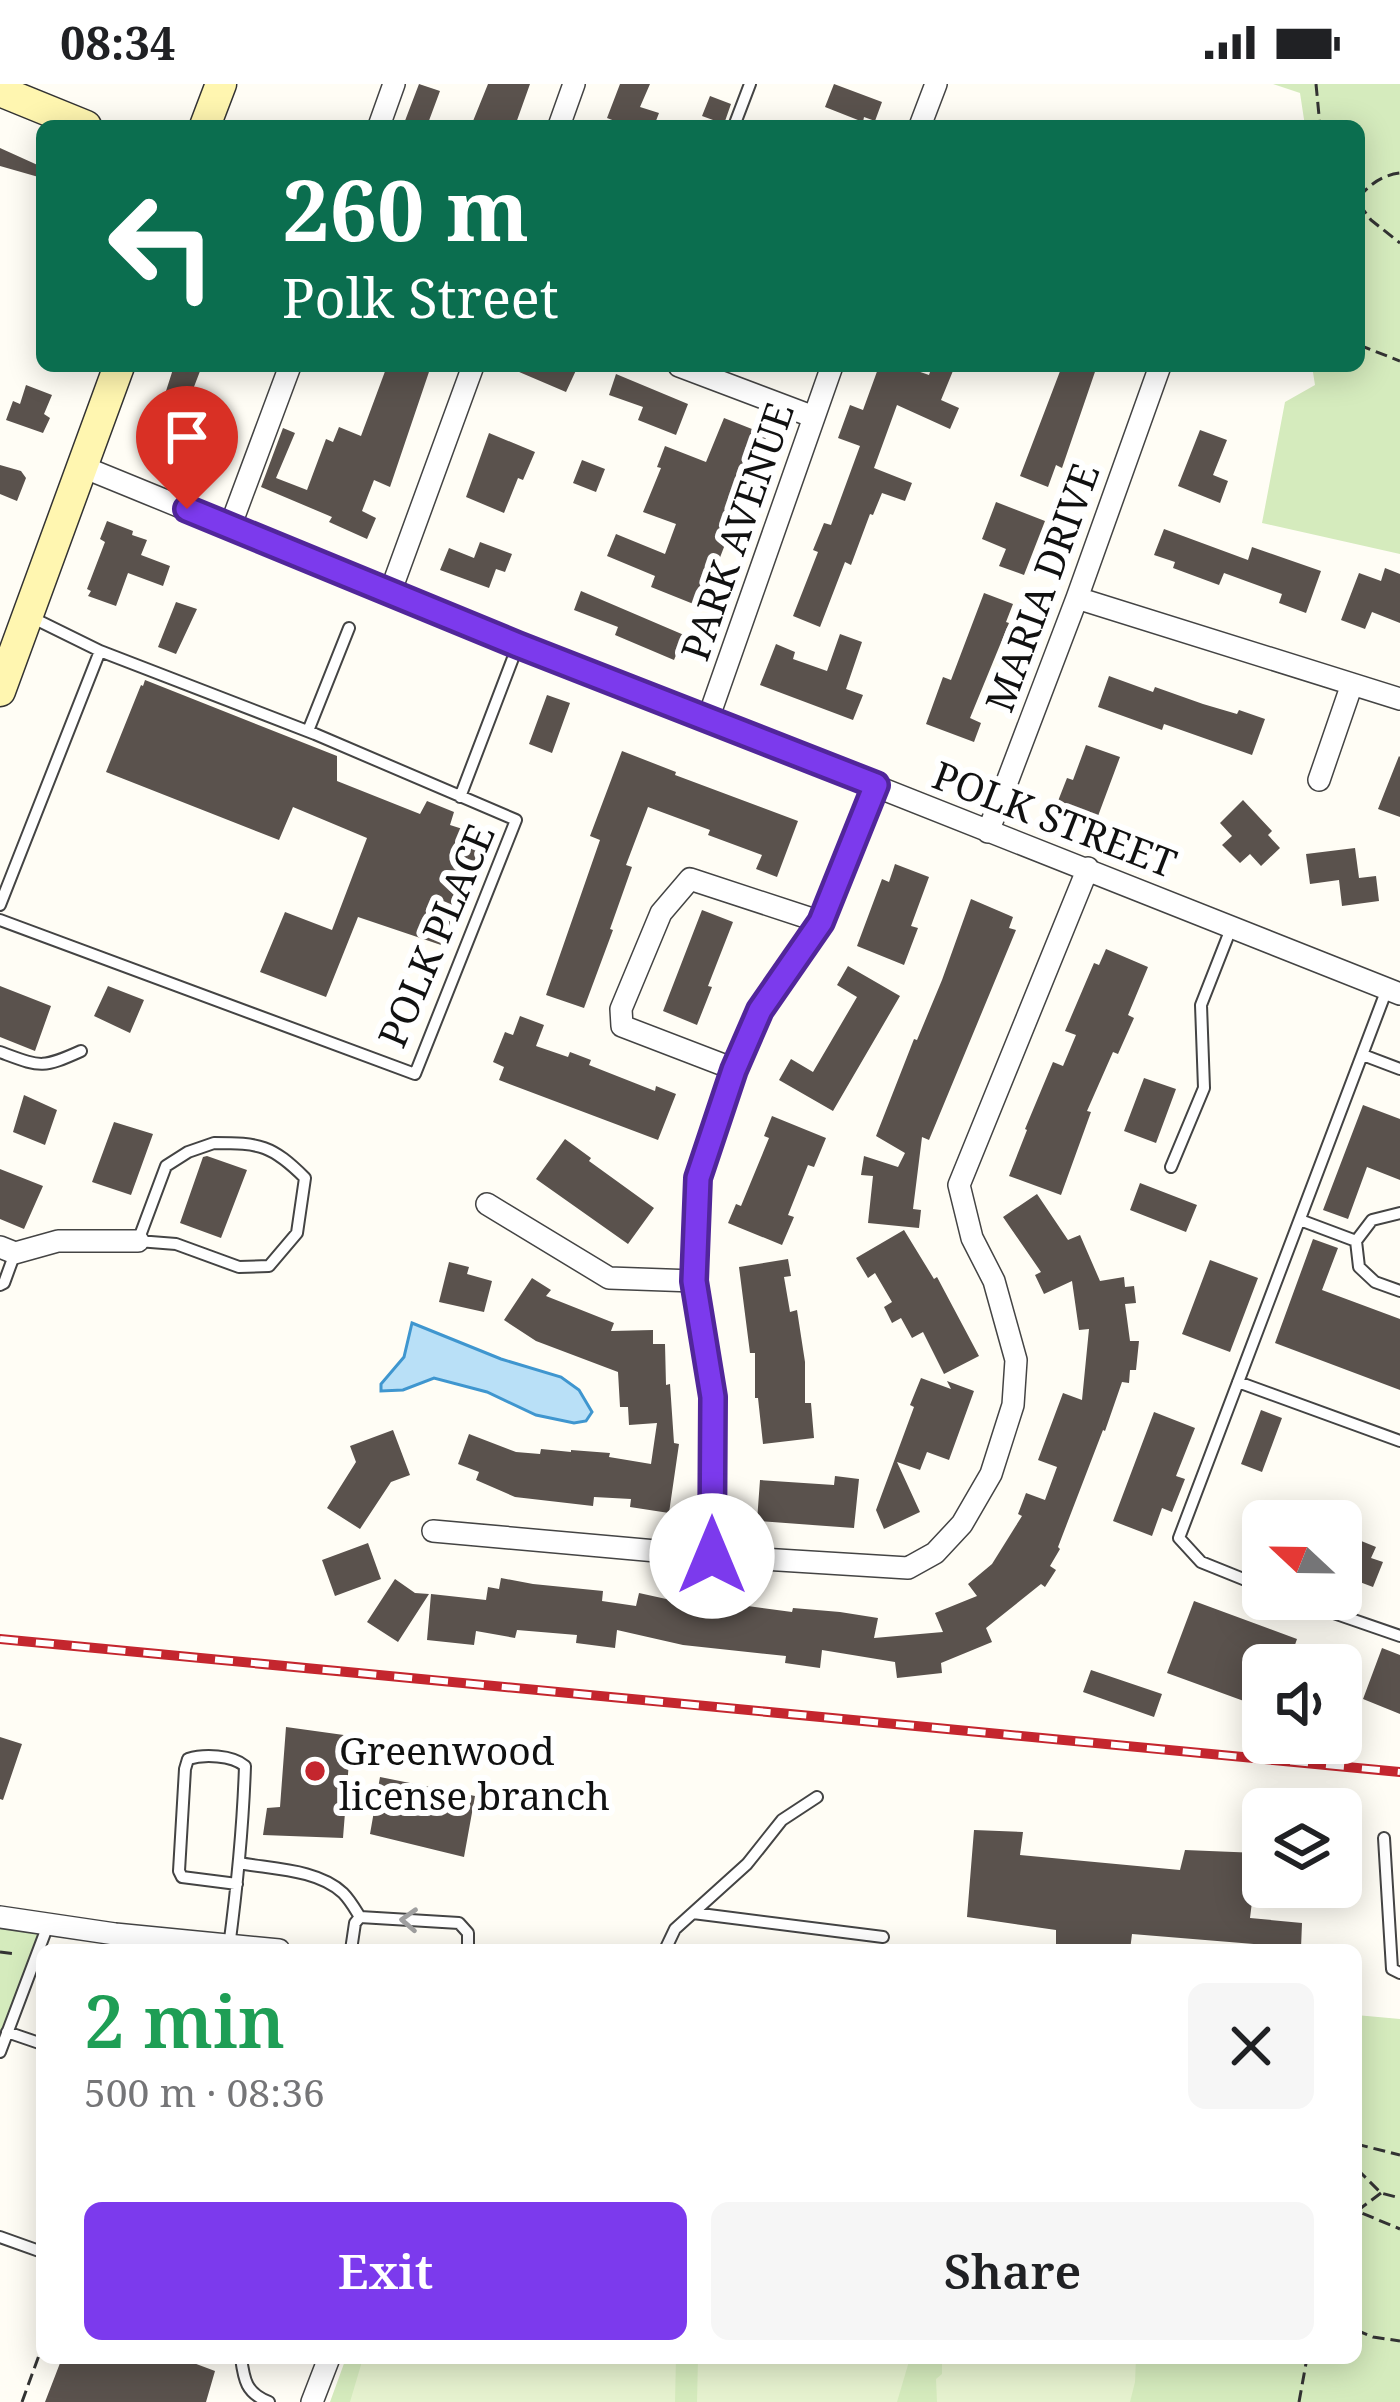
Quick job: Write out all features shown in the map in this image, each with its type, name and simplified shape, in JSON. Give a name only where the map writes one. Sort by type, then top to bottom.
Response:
[{"type":"main road","points":[[207,120],[220,84]]},
{"type":"main road","points":[[0,91],[71,120]]},
{"type":"main road","points":[[0,691],[117,372]]},
{"type":"street","points":[[381,120],[394,84]]},
{"type":"street","points":[[561,120],[574,84]]},
{"type":"street","points":[[921,120],[929,86]]},
{"type":"street","points":[[230,527],[288,372]]},
{"type":"street","points":[[390,593],[471,372]]},
{"type":"street","points":[[695,372],[814,417]]},
{"type":"street","name":"PARK AVENUE","points":[[708,719],[830,372]]},
{"type":"street","name":"MARIA DRIVE","points":[[988,832],[1158,372]]},
{"type":"street","name":"POLK STREET","points":[[83,467],[518,645],[1394,991]]},
{"type":"street","points":[[1077,598],[1400,699]]},
{"type":"street","points":[[1319,780],[1352,684]]},
{"type":"street","points":[[712,1556],[713,1397],[694,1281],[698,1178],[734,1070],[760,1010],[821,922],[876,785]]},
{"type":"street","points":[[433,1531],[908,1568],[935,1553],[962,1524],[991,1474],[1012,1405],[1016,1360],[994,1281],[972,1238],[959,1185],[1088,868]]},
{"type":"street","points":[[734,1070],[622,1026],[621,1010],[661,913],[690,879],[821,922]]},
{"type":"street","points":[[487,1204],[609,1278],[694,1281]]},
{"type":"street","points":[[8,1250],[58,1240],[138,1241]]},
{"type":"street","points":[[0,1917],[199,1944]]},
{"type":"street","points":[[312,2402],[326,2364]]},
{"type":"lane","points":[[736,120],[751,84]]},
{"type":"lane","name":"POLK PLACE","points":[[0,920],[415,1074],[516,820],[308,731],[100,651],[28,616]]},
{"type":"lane","points":[[308,731],[349,628]]},
{"type":"lane","points":[[460,797],[518,645]]},
{"type":"lane","points":[[0,905],[100,651]]},
{"type":"lane","points":[[1171,1167],[1204,1088],[1202,1005],[1232,926]]},
{"type":"lane","points":[[1242,1579],[1201,1562],[1180,1538],[1363,1054],[1394,991]]},
{"type":"lane","points":[[0,1052],[48,1066],[81,1051]]},
{"type":"lane","points":[[1363,1054],[1400,1069]]},
{"type":"lane","points":[[214,1143],[246,1143],[279,1152],[305,1178],[297,1232],[269,1266],[239,1267],[176,1244],[138,1241],[166,1166],[188,1152],[214,1143]]},
{"type":"lane","points":[[1400,1213],[1372,1220],[1356,1241],[1359,1267],[1376,1282],[1400,1291]]},
{"type":"lane","points":[[1300,1220],[1356,1241]]},
{"type":"lane","points":[[0,1285],[8,1250]]},
{"type":"lane","points":[[1238,1382],[1400,1441]]},
{"type":"lane","points":[[1354,1620],[1400,1636]]},
{"type":"lane","points":[[230,1944],[243,1838],[245,1766],[238,1760],[188,1759],[179,1871],[185,1879],[237,1884]]},
{"type":"lane","points":[[667,1944],[675,1929],[747,1864],[782,1820],[817,1797]]},
{"type":"lane","points":[[1384,1838],[1391,1970],[1400,1972]]},
{"type":"lane","points":[[239,1863],[329,1882],[346,1895],[360,1918]]},
{"type":"lane","points":[[693,1913],[884,1937]]},
{"type":"lane","points":[[353,1944],[360,1918],[459,1924],[468,1933],[468,1944]]},
{"type":"lane","points":[[41,1944],[48,1924]]},
{"type":"lane","points":[[0,2052],[36,1956]]},
{"type":"lane","points":[[8,2032],[36,2042]]},
{"type":"lane","points":[[0,2237],[36,2250]]},
{"type":"lane","points":[[242,2364],[244,2382],[269,2402]]},
{"type":"path","points":[[1316,84],[1319,120]]},
{"type":"path","points":[[1365,190],[1400,173]]},
{"type":"path","points":[[1365,212],[1400,243]]},
{"type":"path","points":[[1365,347],[1400,361]]},
{"type":"path","points":[[1362,2146],[1400,2155]]},
{"type":"path","points":[[1362,2174],[1381,2193],[1400,2198]]},
{"type":"path","points":[[1362,2207],[1381,2193]]},
{"type":"path","points":[[1362,2213],[1400,2229]]},
{"type":"path","points":[[1362,2332],[1400,2341]]},
{"type":"path","points":[[22,2402],[36,2364]]},
{"type":"path","points":[[1299,2402],[1306,2364]]},
{"type":"green space","points":[[1273,84],[1400,84],[1400,554],[1262,523],[1285,402],[1315,385],[1313,372],[1365,372],[1365,120],[1304,120],[1300,93]]},
{"type":"green space","points":[[0,1913],[48,1925],[41,1944],[36,1944],[36,1957],[0,2052]]},
{"type":"green space","points":[[1362,2016],[1400,2019],[1400,2402],[330,2402],[344,2364],[1362,2364]]},
{"type":"green space","points":[[361,2364],[676,2364],[675,2402],[350,2402]]},
{"type":"green space","points":[[698,2364],[908,2364],[897,2402],[697,2402]]},
{"type":"green space","points":[[942,2364],[1136,2364],[1130,2402],[937,2402],[936,2379],[942,2374]]},
{"type":"water","points":[[412,1323],[561,1377],[579,1390],[592,1412],[586,1421],[574,1423],[536,1415],[487,1392],[434,1378],[403,1390],[381,1391],[381,1384],[404,1357]]},
{"type":"building","points":[[419,84],[440,91],[429,120],[405,120]]},
{"type":"building","points":[[488,84],[530,84],[517,120],[473,120]]},
{"type":"building","points":[[620,84],[650,84],[640,107],[659,113],[656,120],[607,118]]},
{"type":"building","points":[[834,84],[882,102],[875,120],[858,120],[825,107]]},
{"type":"building","points":[[710,96],[731,104],[725,120],[702,116]]},
{"type":"building","points":[[0,148],[36,164],[36,176],[0,166]]},
{"type":"building","points":[[172,372],[200,372],[182,418],[201,426],[189,454],[151,438]]},
{"type":"building","points":[[385,372],[429,372],[390,487],[374,480],[362,511],[376,518],[367,539],[329,522],[332,517],[261,487],[283,428],[295,433],[276,478],[307,490],[326,439],[333,442],[339,427],[361,436]]},
{"type":"building","points":[[519,372],[575,372],[566,392]]},
{"type":"building","points":[[877,372],[953,372],[941,400],[959,408],[950,429],[897,405],[874,468],[912,483],[905,501],[882,493],[851,565],[845,562],[820,627],[793,616],[818,552],[813,550],[824,523],[831,525],[860,446],[838,438],[850,405],[863,410]]},
{"type":"building","points":[[1060,372],[1095,372],[1062,468],[1056,465],[1048,487],[1020,476]]},
{"type":"building","points":[[616,374],[688,404],[676,435],[638,420],[643,407],[609,395]]},
{"type":"building","points":[[26,385],[52,395],[43,433],[6,420],[13,401],[20,404]]},
{"type":"building","points":[[724,418],[767,435],[701,607],[651,587],[655,576],[607,556],[616,534],[665,554],[676,524],[643,512],[665,446],[706,462]]},
{"type":"building","points":[[1200,430],[1227,440],[1213,475],[1228,481],[1220,503],[1178,486]]},
{"type":"building","points":[[489,433],[535,452],[504,513],[466,497]]},
{"type":"building","points":[[582,460],[605,469],[596,492],[573,483]]},
{"type":"building","points":[[0,465],[21,471],[26,478],[17,501],[0,494]]},
{"type":"building","points":[[996,502],[1045,521],[1024,575],[999,566],[1006,549],[982,539]]},
{"type":"building","points":[[107,521],[147,540],[141,555],[170,566],[163,586],[128,573],[116,606],[88,596]]},
{"type":"building","points":[[1164,529],[1248,560],[1252,547],[1321,571],[1306,613],[1279,603],[1282,594],[1224,573],[1219,585],[1173,568],[1175,562],[1154,555]]},
{"type":"building","points":[[480,542],[512,554],[505,572],[496,569],[489,588],[440,570],[449,548],[474,558]]},
{"type":"building","points":[[1385,568],[1400,574],[1400,623],[1372,612],[1365,629],[1341,620],[1359,573],[1381,581]]},
{"type":"building","points":[[581,591],[684,635],[674,660],[615,635],[618,627],[574,610]]},
{"type":"building","points":[[984,593],[1013,604],[970,718],[981,723],[974,742],[926,724],[943,677],[951,680]]},
{"type":"building","points":[[176,602],[197,609],[176,654],[158,647]]},
{"type":"building","points":[[840,634],[862,642],[846,689],[863,695],[853,720],[760,685],[776,644],[795,652],[793,659],[827,671]]},
{"type":"building","points":[[1109,676],[1153,692],[1155,687],[1265,719],[1252,755],[1098,707]]},
{"type":"building","points":[[145,680],[337,756],[337,781],[420,814],[427,801],[454,812],[450,825],[484,842],[441,945],[358,917],[326,997],[260,972],[285,912],[332,930],[367,838],[293,807],[279,840],[106,772]]},
{"type":"building","points":[[547,695],[570,703],[552,753],[529,744]]},
{"type":"building","points":[[1086,745],[1120,757],[1098,816],[1058,801],[1067,778],[1073,780]]},
{"type":"building","points":[[622,751],[798,821],[777,877],[756,869],[762,855],[648,807],[626,865],[632,867],[613,930],[584,1008],[546,995],[600,840],[590,836]]},
{"type":"building","points":[[1400,757],[1400,817],[1378,809]]},
{"type":"building","points":[[1243,800],[1272,831],[1268,835],[1280,848],[1261,866],[1250,854],[1240,863],[1222,845],[1232,836],[1220,823]]},
{"type":"building","points":[[1355,848],[1359,878],[1376,876],[1379,901],[1342,906],[1339,880],[1310,884],[1306,854]]},
{"type":"building","points":[[895,864],[929,877],[911,926],[918,928],[904,965],[857,946],[882,879],[889,882]]},
{"type":"building","points":[[971,899],[1013,917],[1009,928],[1016,930],[929,1140],[922,1137],[913,1209],[921,1210],[919,1228],[868,1223],[873,1176],[861,1175],[864,1156],[898,1167],[905,1153],[876,1136]]},
{"type":"building","points":[[702,910],[733,922],[697,1025],[663,1011]]},
{"type":"building","points":[[1106,949],[1148,967],[1128,1015],[1134,1018],[1087,1111],[1091,1112],[1061,1195],[1009,1176],[1053,1062],[1063,1066],[1076,1035],[1065,1031],[1094,963],[1099,965]]},
{"type":"building","points":[[848,966],[900,996],[833,1111],[779,1080],[791,1059],[813,1072],[857,997],[837,985]]},
{"type":"building","points":[[0,986],[51,1006],[35,1051],[0,1037]]},
{"type":"building","points":[[108,986],[144,1000],[130,1033],[94,1016]]},
{"type":"building","points":[[520,1016],[544,1025],[536,1046],[568,1057],[570,1052],[591,1060],[589,1065],[655,1091],[656,1086],[676,1094],[658,1140],[499,1080],[504,1067],[493,1062],[505,1032],[513,1035]]},
{"type":"building","points":[[1144,1078],[1176,1089],[1156,1143],[1124,1131]]},
{"type":"building","points":[[24,1095],[57,1110],[45,1145],[13,1132]]},
{"type":"building","points":[[1363,1105],[1400,1119],[1400,1180],[1367,1167],[1348,1219],[1323,1210]]},
{"type":"building","points":[[772,1116],[826,1138],[814,1167],[808,1165],[782,1245],[728,1223],[736,1204],[741,1206],[769,1138],[764,1136]]},
{"type":"building","points":[[114,1122],[153,1134],[131,1195],[92,1182]]},
{"type":"building","points":[[565,1139],[654,1208],[628,1244],[536,1179]]},
{"type":"building","points":[[207,1156],[247,1170],[221,1238],[180,1223]]},
{"type":"building","points":[[0,1169],[43,1186],[24,1229],[0,1219]]},
{"type":"building","points":[[1140,1183],[1197,1205],[1186,1232],[1130,1210]]},
{"type":"building","points":[[1037,1194],[1068,1240],[1080,1235],[1100,1281],[1124,1277],[1125,1287],[1134,1286],[1136,1303],[1125,1304],[1130,1341],[1139,1341],[1136,1370],[1130,1370],[1129,1383],[1122,1382],[1050,1566],[1056,1570],[1045,1587],[1041,1584],[986,1628],[992,1642],[941,1663],[942,1673],[897,1678],[895,1662],[822,1650],[820,1668],[785,1663],[786,1656],[683,1645],[617,1630],[615,1648],[576,1643],[577,1635],[517,1630],[515,1638],[476,1631],[474,1645],[427,1640],[431,1594],[486,1600],[488,1587],[499,1589],[501,1578],[603,1591],[602,1601],[636,1606],[639,1593],[689,1604],[690,1598],[878,1618],[874,1638],[943,1632],[935,1613],[977,1596],[968,1584],[992,1564],[1022,1516],[1018,1514],[1026,1493],[1045,1500],[1057,1467],[1038,1460],[1063,1393],[1082,1400],[1089,1329],[1079,1330],[1072,1281],[1044,1294],[1035,1275],[1041,1272],[1003,1217]]},
{"type":"building","points":[[904,1230],[934,1279],[937,1277],[979,1356],[944,1374],[923,1332],[912,1338],[901,1318],[892,1323],[884,1307],[892,1302],[875,1273],[868,1278],[856,1258]]},
{"type":"building","points":[[1313,1239],[1338,1248],[1322,1290],[1400,1319],[1400,1390],[1275,1343]]},
{"type":"building","points":[[788,1259],[791,1276],[784,1277],[790,1312],[797,1310],[805,1403],[811,1403],[814,1438],[763,1444],[755,1398],[755,1353],[750,1353],[739,1267]]},
{"type":"building","points":[[1210,1260],[1258,1278],[1230,1352],[1182,1334]]},
{"type":"building","points":[[449,1262],[469,1267],[467,1274],[492,1281],[484,1312],[439,1302]]},
{"type":"building","points":[[532,1278],[551,1290],[546,1296],[614,1323],[611,1331],[653,1330],[653,1344],[665,1344],[674,1443],[679,1444],[669,1513],[630,1507],[631,1499],[594,1497],[593,1506],[515,1497],[476,1480],[479,1472],[458,1464],[469,1434],[516,1452],[610,1453],[609,1457],[651,1464],[657,1423],[629,1425],[628,1407],[620,1407],[618,1372],[536,1341],[504,1320]]},
{"type":"building","points":[[921,1378],[974,1391],[949,1460],[927,1452],[920,1470],[897,1462],[920,1512],[884,1529],[876,1510]]},
{"type":"building","points":[[1261,1410],[1282,1418],[1262,1472],[1241,1464]]},
{"type":"building","points":[[1154,1412],[1195,1428],[1176,1476],[1185,1479],[1172,1512],[1162,1508],[1152,1536],[1113,1521]]},
{"type":"building","points":[[393,1430],[410,1475],[391,1482],[360,1529],[327,1508],[356,1462],[350,1446]]},
{"type":"building","points":[[835,1476],[859,1479],[854,1528],[757,1521],[760,1480],[834,1485]]},
{"type":"building","points":[[1362,1541],[1376,1547],[1371,1558],[1383,1562],[1373,1587],[1362,1583]]},
{"type":"building","points":[[368,1543],[381,1579],[335,1596],[322,1560]]},
{"type":"building","points":[[395,1579],[415,1593],[429,1594],[398,1642],[367,1622]]},
{"type":"building","points":[[1194,1601],[1297,1639],[1295,1644],[1242,1644],[1242,1700],[1167,1673]]},
{"type":"building","points":[[1382,1648],[1400,1655],[1400,1714],[1363,1699]]},
{"type":"building","points":[[1091,1670],[1162,1694],[1154,1717],[1083,1692]]},
{"type":"building","name":"Greenwood license branch","points":[[286,1727],[351,1736],[343,1838],[263,1835],[267,1808],[280,1807]]},
{"type":"building","points":[[0,1737],[22,1744],[3,1800],[0,1799]]},
{"type":"building","points":[[380,1777],[475,1796],[464,1857],[370,1834]]},
{"type":"building","points":[[974,1830],[1023,1832],[1020,1855],[1180,1870],[1185,1850],[1242,1852],[1242,1908],[1251,1908],[1250,1918],[1302,1923],[1301,1944],[1132,1934],[1131,1944],[1056,1944],[1056,1930],[967,1917]]},
{"type":"building","points":[[60,2364],[196,2364],[215,2371],[206,2402],[45,2402]]},
{"type":"railway","points":[[0,1639],[1400,1772]]},
{"type":"place","name":"Greenwood license branch","points":[[315,1771]]},
{"type":"route","points":[[187,509],[876,785],[821,922],[760,1010],[734,1070],[698,1178],[694,1281],[713,1397],[712,1556]]}]
